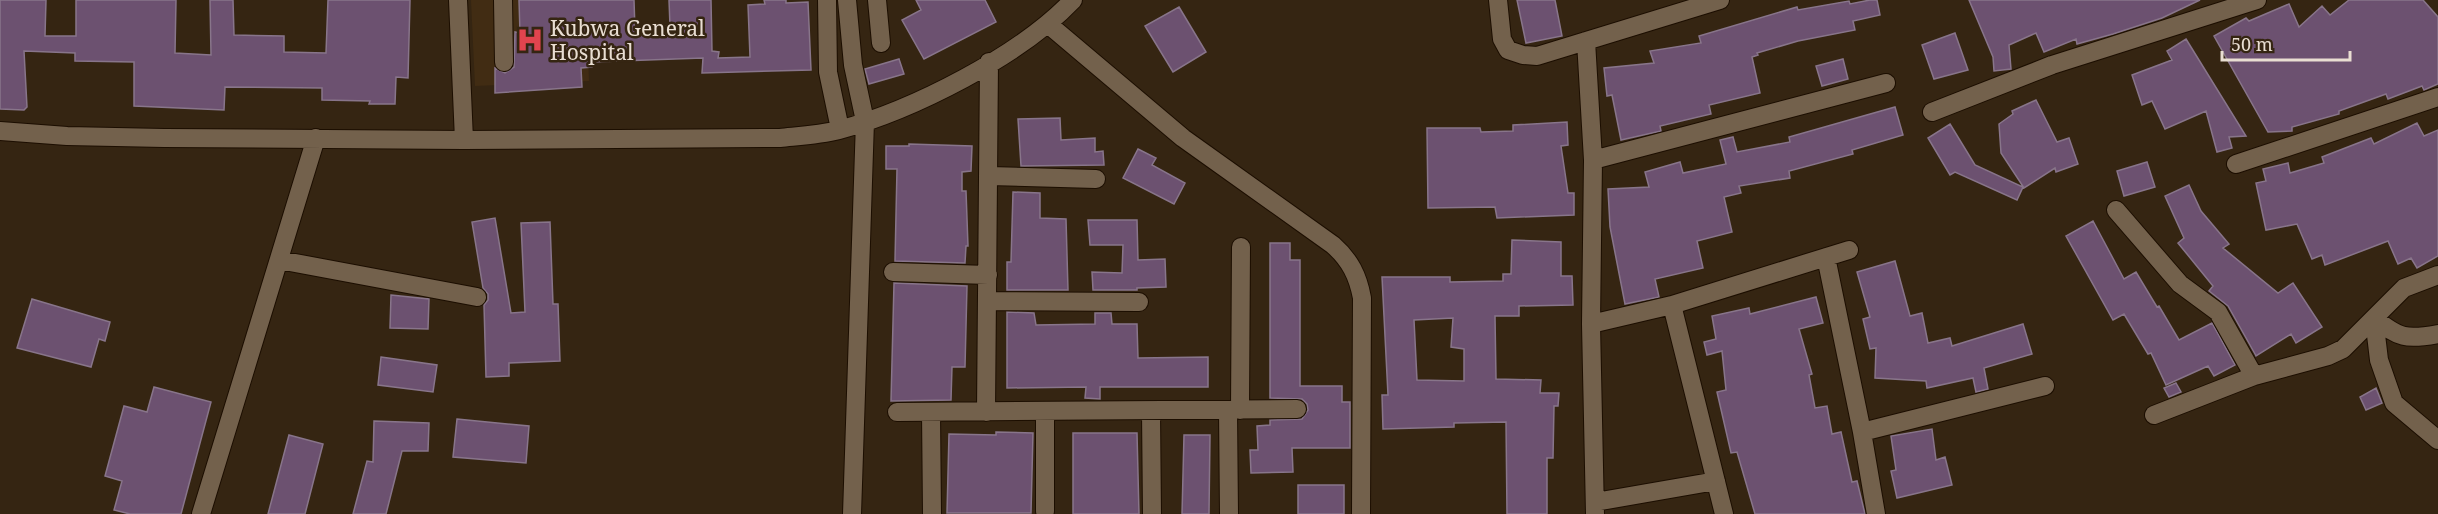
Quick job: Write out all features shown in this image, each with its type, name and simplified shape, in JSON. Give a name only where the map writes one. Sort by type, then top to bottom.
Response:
[{"type":"street","points":[[458,0],[464,140]]},
{"type":"street","points":[[503,0],[504,62]]},
{"type":"street","points":[[827,0],[828,72],[840,129]]},
{"type":"street","points":[[847,0],[853,65],[865,121],[852,514]]},
{"type":"street","points":[[877,0],[881,43]]},
{"type":"street","points":[[0,131],[78,136],[464,140],[780,138],[840,129],[865,121],[938,90],[1022,43],[1048,24],[1073,0]]},
{"type":"street","points":[[1498,0],[1502,39],[1508,50],[1523,55],[1538,56],[1719,0]]},
{"type":"street","points":[[1932,112],[2052,65],[2257,0]]},
{"type":"street","points":[[1048,24],[1183,138],[1334,245],[1346,256],[1359,283],[1362,298],[1361,514]]},
{"type":"street","points":[[1586,41],[1593,160],[1591,324],[1595,508],[1716,481]]},
{"type":"street","points":[[986,412],[989,62]]},
{"type":"street","points":[[1593,160],[1886,83]]},
{"type":"street","points":[[2236,164],[2438,97]]},
{"type":"street","points":[[201,514],[316,138]]},
{"type":"street","points":[[989,176],[1096,179]]},
{"type":"street","points":[[2116,210],[2180,284],[2218,312],[2254,376]]},
{"type":"street","points":[[1229,514],[1241,247]]},
{"type":"street","points":[[1591,324],[1672,305],[1849,250]]},
{"type":"street","points":[[1826,257],[1862,432],[1876,514]]},
{"type":"street","points":[[279,260],[477,297]]},
{"type":"street","points":[[893,272],[987,275]]},
{"type":"street","points":[[2154,415],[2254,376],[2328,356],[2343,349],[2404,288],[2438,275]]},
{"type":"street","points":[[987,301],[1139,302]]},
{"type":"street","points":[[1672,305],[1724,514]]},
{"type":"street","points":[[2374,318],[2395,335],[2422,337],[2438,334]]},
{"type":"street","points":[[2374,318],[2379,360],[2394,403],[2438,440]]},
{"type":"street","points":[[1862,432],[2045,386]]},
{"type":"street","points":[[897,412],[1297,409]]},
{"type":"street","points":[[1151,411],[1152,514]]},
{"type":"street","points":[[931,412],[932,514]]},
{"type":"street","points":[[1044,412],[1045,511]]},
{"type":"shaded area","name":"Kubwa General Hospital","points":[[471,0],[586,0],[589,81],[475,86]]},
{"type":"building","points":[[0,0],[46,0],[45,36],[76,36],[76,0],[176,0],[175,53],[211,55],[210,0],[233,0],[234,35],[284,36],[284,52],[326,53],[328,0],[410,0],[408,78],[396,77],[395,104],[322,100],[322,88],[225,87],[224,110],[134,106],[134,62],[75,61],[75,53],[24,51],[27,107],[24,110],[0,109]]},
{"type":"building","points":[[519,0],[634,0],[635,30],[662,29],[662,27],[670,26],[669,0],[711,0],[712,51],[719,52],[718,58],[750,57],[748,5],[765,4],[764,0],[786,0],[786,3],[808,2],[811,70],[702,73],[703,58],[592,62],[592,67],[581,68],[582,87],[495,93],[495,68],[505,73],[514,67],[515,32],[520,33]]},
{"type":"building","points":[[916,0],[985,0],[996,22],[924,59],[902,20],[921,10]]},
{"type":"building","points":[[1517,0],[1555,0],[1562,36],[1526,43]]},
{"type":"building","points":[[1877,0],[1880,15],[1853,21],[1855,30],[1798,41],[1757,53],[1758,55],[1752,57],[1760,93],[1709,105],[1711,114],[1660,126],[1661,131],[1621,140],[1612,95],[1607,96],[1604,68],[1654,63],[1650,51],[1701,43],[1699,36],[1797,7],[1798,10],[1849,1],[1850,4]]},
{"type":"building","points":[[1969,0],[2200,0],[2162,18],[2077,44],[2076,39],[2044,52],[2036,33],[2009,45],[2011,69],[1994,71],[1993,57]]},
{"type":"building","points":[[2349,0],[2423,0],[2438,17],[2438,84],[2424,90],[2422,86],[2388,99],[2386,94],[2339,111],[2339,114],[2292,127],[2292,131],[2268,132],[2214,36],[2246,18],[2249,21],[2289,4],[2299,27],[2322,6],[2330,15]]},
{"type":"building","points":[[1179,7],[1206,52],[1173,72],[1145,26]]},
{"type":"building","points":[[1955,33],[1968,70],[1934,79],[1922,45]]},
{"type":"building","points":[[2186,39],[2246,136],[2229,137],[2232,148],[2217,152],[2206,111],[2165,129],[2152,101],[2142,105],[2132,75],[2172,60],[2167,51]]},
{"type":"building","points":[[899,59],[904,74],[869,84],[865,69]]},
{"type":"building","points":[[1843,59],[1848,79],[1822,86],[1816,66]]},
{"type":"building","points":[[2036,100],[2057,142],[2069,138],[2078,164],[2056,172],[2055,168],[2024,188],[2001,153],[1999,124],[2013,114],[2012,111]]},
{"type":"building","points":[[1895,107],[1903,135],[1852,150],[1853,154],[1789,171],[1790,178],[1739,186],[1741,193],[1724,197],[1732,232],[1697,241],[1703,268],[1655,279],[1659,297],[1625,304],[1610,227],[1608,189],[1649,187],[1645,172],[1680,162],[1683,173],[1726,164],[1720,140],[1733,137],[1737,152],[1790,142],[1789,137]]},
{"type":"building","points":[[1060,118],[1061,140],[1095,138],[1095,152],[1103,151],[1104,165],[1021,166],[1018,119]]},
{"type":"building","points":[[1567,122],[1568,145],[1561,146],[1568,193],[1574,193],[1574,215],[1497,218],[1495,207],[1428,208],[1427,128],[1480,128],[1481,132],[1513,131],[1513,125]]},
{"type":"building","points":[[2417,123],[2424,136],[2438,130],[2438,256],[2417,268],[2411,258],[2398,264],[2388,241],[2325,265],[2322,255],[2312,259],[2297,224],[2266,230],[2256,183],[2266,181],[2263,169],[2288,163],[2290,173],[2324,163],[2322,157],[2371,138],[2374,144]]},
{"type":"building","points":[[1950,124],[1975,165],[2023,187],[2017,200],[1955,172],[1950,175],[1928,138]]},
{"type":"building","points":[[909,144],[972,146],[971,171],[962,172],[962,191],[966,191],[968,246],[966,246],[965,263],[895,261],[897,169],[886,169],[886,146],[909,146]]},
{"type":"building","points":[[1138,149],[1156,158],[1152,165],[1185,183],[1174,204],[1123,178]]},
{"type":"building","points":[[2147,162],[2155,187],[2124,196],[2117,171]]},
{"type":"building","points":[[2189,185],[2201,211],[2229,244],[2223,248],[2278,293],[2293,283],[2322,327],[2296,343],[2291,334],[2256,356],[2228,306],[2209,291],[2213,286],[2178,243],[2184,238],[2165,196]]},
{"type":"building","points":[[1013,192],[1040,193],[1040,218],[1066,219],[1068,290],[1007,290],[1007,262],[1011,262]]},
{"type":"building","points":[[495,218],[511,313],[525,312],[521,223],[550,222],[553,304],[558,304],[560,361],[509,363],[509,376],[486,377],[484,305],[488,300],[488,294],[483,288],[472,222]]},
{"type":"building","points":[[1088,220],[1137,220],[1138,260],[1165,259],[1166,287],[1137,288],[1137,290],[1093,290],[1092,272],[1122,273],[1123,245],[1090,245]]},
{"type":"building","points":[[2093,221],[2124,279],[2136,272],[2179,340],[2212,323],[2235,365],[2214,376],[2208,366],[2166,385],[2151,353],[2148,354],[2124,314],[2113,320],[2066,236]]},
{"type":"building","points":[[1512,240],[1561,242],[1561,276],[1572,276],[1573,305],[1519,306],[1519,316],[1495,316],[1496,379],[1541,380],[1540,393],[1559,393],[1558,406],[1554,406],[1553,458],[1547,458],[1547,514],[1507,514],[1506,422],[1454,423],[1454,427],[1383,429],[1382,395],[1388,395],[1382,277],[1450,277],[1450,282],[1503,281],[1503,274],[1511,274]],"holes":[[[1453,318],[1451,347],[1464,349],[1464,381],[1417,380],[1414,320]]]},
{"type":"building","points":[[1270,243],[1290,243],[1290,260],[1300,260],[1300,386],[1342,386],[1342,402],[1350,402],[1350,448],[1292,448],[1293,472],[1251,473],[1250,450],[1258,450],[1257,426],[1270,425],[1270,420],[1302,419],[1308,410],[1307,404],[1302,399],[1270,398]]},
{"type":"building","points":[[1895,261],[1910,316],[1922,313],[1928,343],[1950,338],[1952,346],[2023,324],[2032,354],[1984,368],[1988,389],[1976,392],[1973,378],[1927,388],[1926,381],[1875,378],[1876,348],[1870,349],[1863,319],[1870,317],[1857,272]]},
{"type":"building","points":[[894,283],[967,286],[965,367],[952,367],[951,400],[891,401]]},
{"type":"building","points":[[391,295],[429,299],[428,329],[390,328]]},
{"type":"building","points":[[1816,297],[1823,323],[1799,329],[1812,374],[1809,375],[1815,408],[1827,406],[1832,434],[1841,432],[1852,482],[1857,481],[1865,514],[1755,514],[1737,452],[1731,453],[1717,392],[1726,390],[1722,351],[1707,355],[1704,342],[1716,339],[1712,316],[1749,308],[1750,314]]},
{"type":"building","points":[[32,299],[110,322],[105,341],[99,339],[91,367],[17,348]]},
{"type":"building","points":[[1007,312],[1034,313],[1036,325],[1095,324],[1095,313],[1111,313],[1112,324],[1137,324],[1138,358],[1208,357],[1208,387],[1100,387],[1100,399],[1085,398],[1086,387],[1007,388]]},
{"type":"building","points":[[381,357],[437,365],[433,392],[378,385]]},
{"type":"building","points":[[2176,383],[2181,392],[2169,397],[2164,388]]},
{"type":"building","points":[[154,387],[211,402],[181,514],[130,514],[114,510],[122,481],[105,476],[124,406],[147,412]]},
{"type":"building","points":[[2376,388],[2382,403],[2366,410],[2360,397]]},
{"type":"building","points":[[457,419],[529,426],[526,463],[453,457]]},
{"type":"building","points":[[374,421],[429,423],[428,451],[402,451],[386,514],[353,514],[367,461],[373,462]]},
{"type":"building","points":[[1932,429],[1936,460],[1945,457],[1952,485],[1897,498],[1891,471],[1896,470],[1891,436]]},
{"type":"building","points":[[996,432],[1033,433],[1031,513],[947,513],[949,434],[996,435]]},
{"type":"building","points":[[1073,433],[1137,433],[1139,514],[1073,514]]},
{"type":"building","points":[[289,435],[323,444],[305,514],[268,514]]},
{"type":"building","points":[[1184,435],[1210,435],[1209,514],[1182,514]]},
{"type":"building","points":[[1298,485],[1344,485],[1344,514],[1298,514]]},
{"type":"place","name":"Kubwa General Hospital","points":[[530,40]]}]
